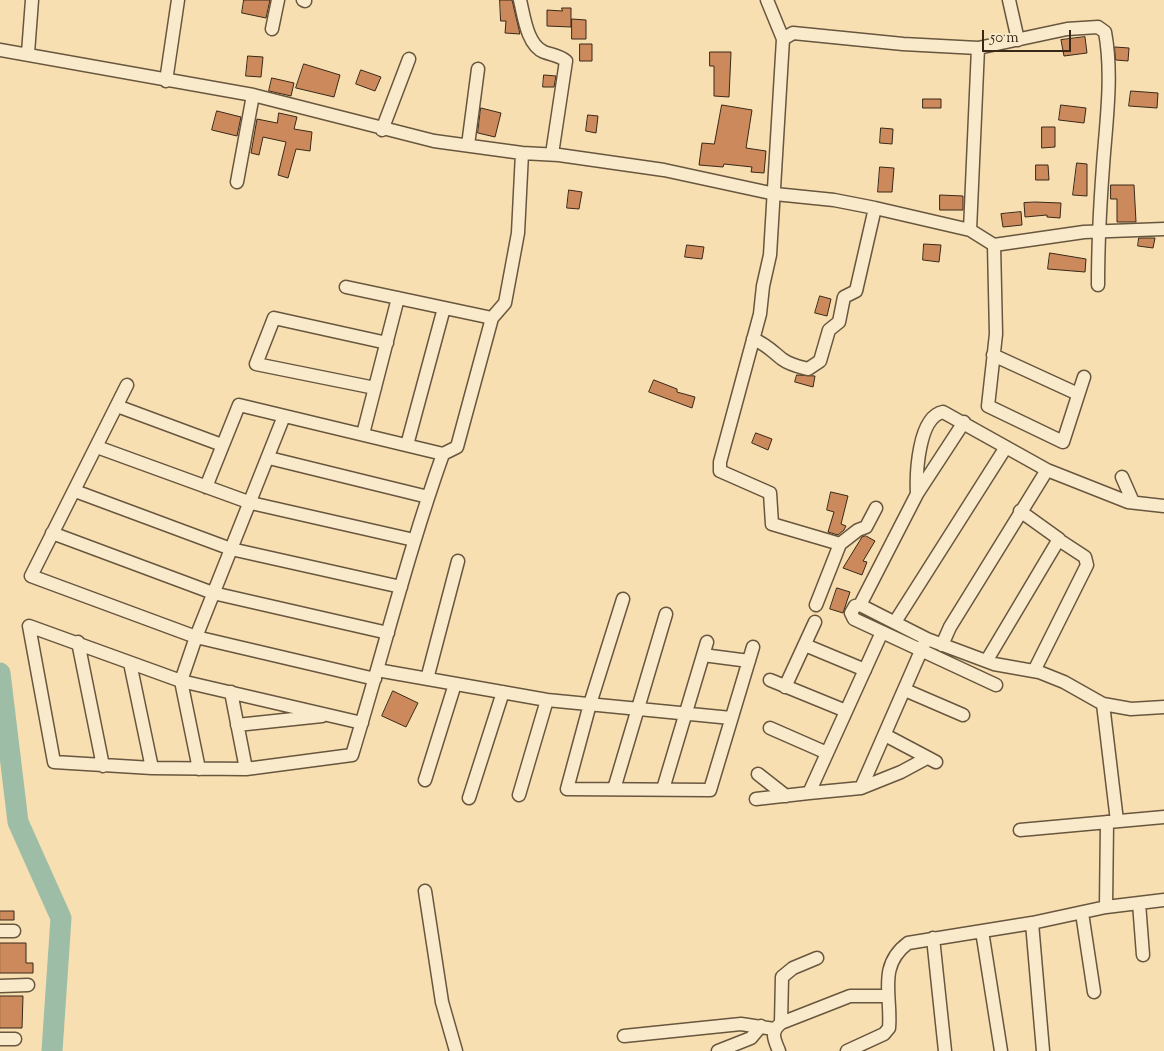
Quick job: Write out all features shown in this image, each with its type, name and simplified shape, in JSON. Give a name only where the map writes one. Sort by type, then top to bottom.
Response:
[{"type":"street","points":[[28,53],[32,0]]},
{"type":"street","points":[[166,81],[178,0]]},
{"type":"street","points":[[272,29],[278,0]]},
{"type":"street","points":[[520,0],[529,32],[535,45],[543,52],[561,57],[566,61],[552,154]]},
{"type":"street","points":[[767,0],[783,38],[770,255],[763,286],[760,314],[722,446],[720,472],[770,493],[772,524],[840,544]]},
{"type":"street","points":[[1009,0],[1018,40]]},
{"type":"street","points":[[783,38],[793,33],[880,42],[978,48],[1068,28],[1098,27],[1105,32],[1108,48],[1106,134],[1098,231],[1098,285]]},
{"type":"street","points":[[970,230],[978,48]]},
{"type":"street","points":[[0,50],[28,53],[166,81],[253,95],[382,130],[434,141],[522,153],[552,154],[664,170],[775,194],[834,200],[875,208],[970,230],[994,245],[1098,231],[1164,229]]},
{"type":"street","points":[[382,130],[409,59]]},
{"type":"street","points":[[468,145],[478,69]]},
{"type":"street","points":[[237,182],[253,95]]},
{"type":"street","points":[[206,487],[239,405],[443,454],[457,447],[492,318],[505,303],[518,233],[522,153]]},
{"type":"street","points":[[753,339],[765,344],[782,359],[797,366],[808,369],[820,361],[829,330],[839,322],[844,297],[856,291],[875,208]]},
{"type":"street","points":[[994,245],[996,334],[988,406],[1063,442],[1084,377]]},
{"type":"street","points":[[346,287],[492,318]]},
{"type":"street","points":[[363,434],[398,298]]},
{"type":"street","points":[[408,445],[444,308]]},
{"type":"street","points":[[375,388],[256,364],[274,318],[387,343]]},
{"type":"street","points":[[994,355],[1078,394]]},
{"type":"street","points":[[127,385],[31,576],[196,637],[376,675],[427,679],[547,700],[731,718]]},
{"type":"street","points":[[117,406],[222,444]]},
{"type":"street","points":[[917,494],[917,466],[923,440],[931,419],[936,414],[943,412],[1047,470],[1133,502],[1164,506]]},
{"type":"street","points":[[199,769],[181,681],[213,593],[269,458],[284,416]]},
{"type":"street","points":[[860,605],[917,494],[964,422]]},
{"type":"street","points":[[97,447],[251,502],[414,540]]},
{"type":"street","points":[[895,622],[1006,447]]},
{"type":"street","points":[[362,723],[181,681],[78,642],[29,626],[54,762],[152,768],[246,768],[352,754],[362,723],[388,634],[414,540],[443,454]]},
{"type":"street","points":[[269,458],[428,497]]},
{"type":"street","points":[[942,645],[950,627],[1047,470]]},
{"type":"street","points":[[1122,477],[1133,502]]},
{"type":"street","points":[[75,491],[231,549],[401,587]]},
{"type":"street","points":[[816,605],[840,544],[858,530],[866,527],[876,508]]},
{"type":"street","points":[[1020,511],[1085,557],[1087,565],[1034,671]]},
{"type":"street","points":[[52,533],[213,593],[388,634]]},
{"type":"street","points":[[987,660],[1059,540]]},
{"type":"street","points":[[427,679],[458,561]]},
{"type":"street","points":[[623,599],[590,704],[568,789],[710,790],[753,647]]},
{"type":"street","points":[[996,685],[923,645],[895,622],[860,605],[855,606],[851,613],[854,619],[882,632],[923,645],[942,645],[994,664],[1034,671],[1064,682],[1103,704],[1131,709],[1164,707]]},
{"type":"street","points":[[614,789],[666,614]]},
{"type":"street","points":[[785,687],[815,622]]},
{"type":"street","points":[[809,793],[882,632]]},
{"type":"street","points":[[78,642],[103,766]]},
{"type":"street","points":[[663,789],[707,642]]},
{"type":"street","points":[[861,788],[923,645]]},
{"type":"street","points":[[805,646],[865,670]]},
{"type":"street","points":[[703,656],[749,661]]},
{"type":"street","points":[[130,662],[152,768]]},
{"type":"street","points":[[770,680],[846,711]]},
{"type":"street","points":[[425,780],[456,684]]},
{"type":"street","points":[[905,690],[963,715]]},
{"type":"street","points":[[231,692],[246,768]]},
{"type":"street","points":[[469,798],[503,692]]},
{"type":"street","points":[[519,795],[547,700]]},
{"type":"street","points":[[1103,704],[1112,821],[1106,907]]},
{"type":"street","points":[[237,725],[332,715]]},
{"type":"street","points":[[770,728],[827,753]]},
{"type":"street","points":[[756,799],[861,788],[931,760],[885,735]]},
{"type":"street","points":[[758,774],[786,796]]},
{"type":"street","points":[[1020,830],[1164,817]]},
{"type":"street","points":[[425,891],[442,1002],[456,1051]]},
{"type":"street","points":[[847,1051],[888,1031],[890,1022],[888,996],[891,963],[899,950],[908,943],[1032,923],[1106,907],[1164,900]]},
{"type":"street","points":[[1139,903],[1143,956]]},
{"type":"street","points":[[1082,913],[1094,992]]},
{"type":"street","points":[[1032,923],[1043,1051]]},
{"type":"street","points":[[0,931],[14,930]]},
{"type":"street","points":[[982,931],[1001,1051]]},
{"type":"street","points":[[933,938],[945,1051]]},
{"type":"street","points":[[779,1051],[773,1035],[778,1026],[782,977],[793,968],[817,958]]},
{"type":"street","points":[[0,986],[28,985]]},
{"type":"street","points":[[624,1036],[721,1025],[778,1026],[850,996],[888,996]]},
{"type":"street","points":[[718,1051],[751,1038],[761,1026]]},
{"type":"street","points":[[0,1039],[15,1039]]},
{"type":"building","points":[[244,0],[270,0],[266,18],[242,13]]},
{"type":"building","points":[[500,0],[512,0],[520,34],[505,33],[506,21],[501,21]]},
{"type":"building","points":[[562,8],[571,8],[571,27],[547,26],[547,10],[562,11]]},
{"type":"building","points":[[572,19],[586,20],[586,39],[572,39]]},
{"type":"building","points":[[1085,37],[1087,53],[1064,56],[1061,40]]},
{"type":"building","points":[[580,44],[592,44],[592,61],[580,61]]},
{"type":"building","points":[[1115,47],[1129,48],[1128,61],[1116,60]]},
{"type":"building","points":[[710,52],[731,52],[729,97],[714,96],[714,66],[710,66]]},
{"type":"building","points":[[248,56],[263,57],[261,77],[246,76]]},
{"type":"building","points":[[304,64],[340,75],[334,97],[296,88]]},
{"type":"building","points":[[361,70],[381,77],[375,91],[356,84]]},
{"type":"building","points":[[544,75],[556,76],[554,87],[543,87]]},
{"type":"building","points":[[272,78],[294,83],[291,96],[269,91]]},
{"type":"building","points":[[1131,91],[1158,93],[1157,108],[1129,106]]},
{"type":"building","points":[[923,99],[941,99],[941,108],[923,108]]},
{"type":"building","points":[[722,105],[752,110],[746,148],[766,151],[764,173],[751,172],[752,167],[724,164],[723,167],[699,165],[702,143],[714,144]]},
{"type":"building","points":[[1061,105],[1086,108],[1084,123],[1059,120]]},
{"type":"building","points":[[481,108],[501,113],[495,137],[478,133]]},
{"type":"building","points":[[217,111],[241,117],[237,136],[212,130]]},
{"type":"building","points":[[279,113],[297,117],[294,129],[312,132],[310,151],[296,149],[288,178],[278,175],[286,142],[263,137],[259,155],[251,153],[257,119],[277,123]]},
{"type":"building","points":[[588,115],[598,116],[596,133],[586,131]]},
{"type":"building","points":[[1042,127],[1055,127],[1055,147],[1042,148]]},
{"type":"building","points":[[881,128],[893,129],[892,144],[880,143]]},
{"type":"building","points":[[1077,163],[1087,164],[1087,196],[1073,195]]},
{"type":"building","points":[[1036,165],[1048,165],[1049,180],[1036,180]]},
{"type":"building","points":[[880,167],[894,168],[892,192],[878,192]]},
{"type":"building","points":[[1111,185],[1134,185],[1136,222],[1117,222],[1117,199],[1111,199]]},
{"type":"building","points":[[569,190],[582,192],[579,209],[567,208]]},
{"type":"building","points":[[940,195],[963,196],[963,210],[940,210]]},
{"type":"building","points":[[1024,203],[1061,203],[1060,218],[1047,217],[1047,215],[1025,217]]},
{"type":"building","points":[[1021,212],[1022,225],[1003,227],[1001,214]]},
{"type":"building","points":[[1139,238],[1155,238],[1153,248],[1138,246]]},
{"type":"building","points":[[924,244],[941,245],[939,262],[923,260]]},
{"type":"building","points":[[687,245],[704,247],[702,259],[685,257]]},
{"type":"building","points":[[1050,253],[1086,259],[1085,272],[1048,269]]},
{"type":"building","points":[[820,296],[831,299],[827,316],[815,313]]},
{"type":"building","points":[[797,375],[815,376],[813,387],[795,382]]},
{"type":"building","points":[[654,380],[677,389],[677,392],[695,397],[692,408],[649,392]]},
{"type":"building","points":[[756,433],[772,439],[768,450],[752,443]]},
{"type":"building","points":[[831,492],[848,496],[841,524],[846,526],[838,535],[828,532],[834,512],[827,510]]},
{"type":"building","points":[[866,536],[875,541],[863,561],[867,562],[862,575],[843,568],[862,537]]},
{"type":"building","points":[[837,588],[850,592],[843,613],[830,609]]},
{"type":"building","points":[[393,691],[418,703],[406,727],[382,716]]},
{"type":"building","points":[[0,911],[14,911],[14,920],[0,920]]},
{"type":"building","points":[[0,943],[26,943],[26,963],[33,963],[33,973],[0,973]]},
{"type":"building","points":[[0,996],[23,996],[22,1028],[0,1028]]},
{"type":"waterway","points":[[0,673],[18,822],[61,918],[52,1051]]}]
